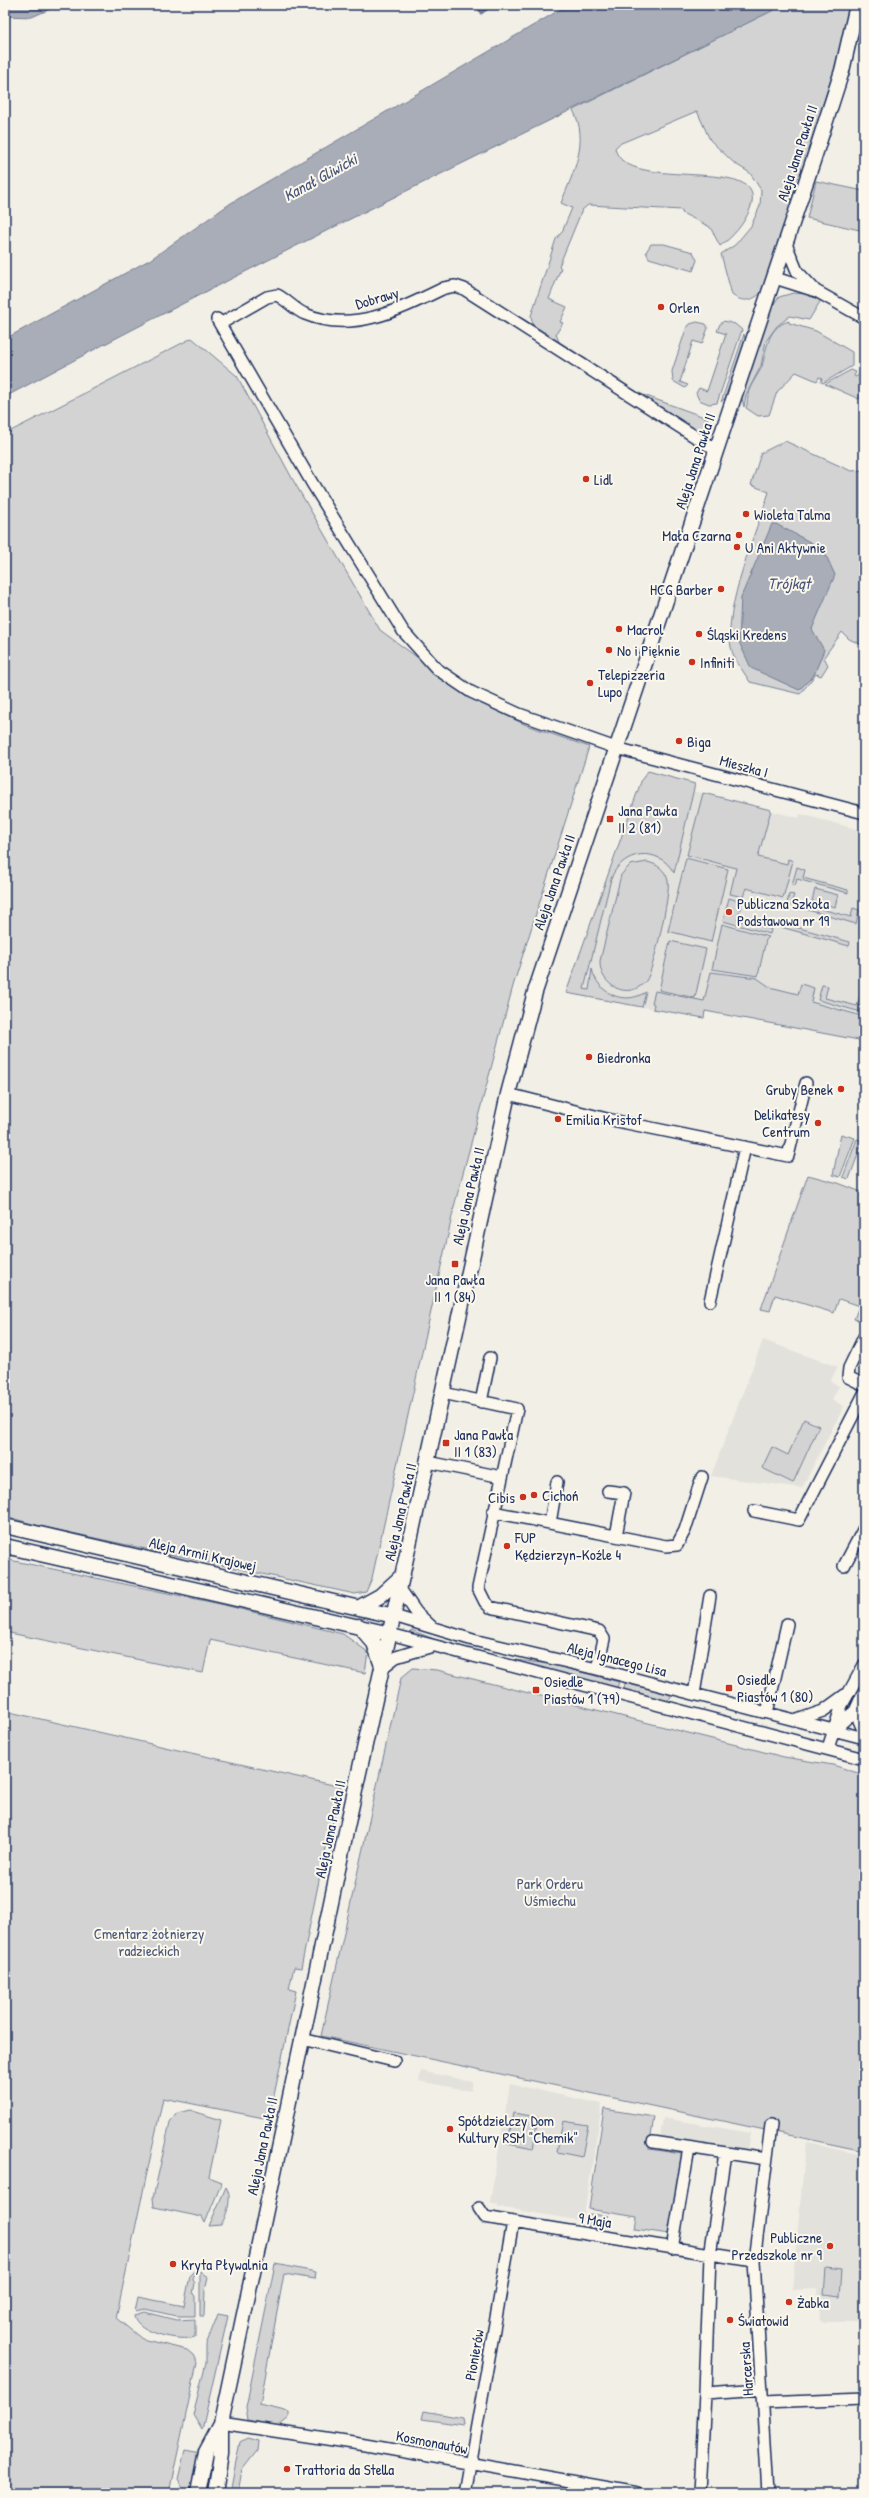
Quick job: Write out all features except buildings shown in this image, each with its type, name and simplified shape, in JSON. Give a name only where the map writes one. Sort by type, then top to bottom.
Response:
[{"type":"main road","name":"Aleja Jana Pawła II","points":[[214,2493],[221,2454],[221,2423],[382,1668],[508,1094],[535,992],[775,278],[842,72],[857,5]]},
{"type":"main road","name":"Aleja Armii Krajowej","points":[[5,1526],[394,1616]]},
{"type":"main road","points":[[5,1546],[390,1634]]},
{"type":"main road","points":[[360,1607],[380,1596],[403,1575]]},
{"type":"main road","points":[[359,1626],[374,1643],[382,1668]]},
{"type":"main road","name":"Aleja Jana Pawła II","points":[[198,2493],[206,2451],[221,2423]]},
{"type":"street","points":[[786,244],[797,270],[816,291]]},
{"type":"street","points":[[775,278],[816,291],[864,318]]},
{"type":"street","name":"Dobrawy","points":[[218,321],[267,297],[277,295],[302,313],[315,318],[351,321],[378,317],[444,288],[455,286],[464,289],[519,323],[716,450]]},
{"type":"street","name":"Mieszka I","points":[[218,321],[312,483],[404,631],[421,653],[437,669],[471,692],[520,714],[616,748],[864,813]]},
{"type":"street","points":[[508,1094],[607,1119],[788,1156],[806,1083]]},
{"type":"street","points":[[710,1301],[745,1147]]},
{"type":"street","points":[[864,1337],[848,1368],[848,1377],[864,1385]]},
{"type":"street","points":[[481,1402],[490,1358]]},
{"type":"street","points":[[443,1393],[516,1409],[478,1588],[485,1602],[490,1607],[599,1632],[604,1639],[597,1669]]},
{"type":"street","points":[[754,1511],[799,1520],[864,1394]]},
{"type":"street","points":[[428,1462],[502,1477]]},
{"type":"street","points":[[494,1512],[666,1546],[677,1545],[685,1530],[702,1477]]},
{"type":"street","points":[[550,1523],[557,1482]]},
{"type":"street","points":[[608,1491],[624,1493],[616,1536]]},
{"type":"street","points":[[844,1566],[864,1528]]},
{"type":"street","points":[[400,1589],[416,1612],[434,1628]]},
{"type":"street","points":[[694,1694],[710,1596]]},
{"type":"street","name":"Aleja Ignacego Lisa","points":[[394,1616],[434,1628],[864,1738]]},
{"type":"street","points":[[767,1713],[786,1624]]},
{"type":"street","points":[[390,1634],[828,1748],[864,1759]]},
{"type":"street","points":[[382,1668],[396,1657],[434,1646]]},
{"type":"street","points":[[828,1748],[833,1730],[848,1692],[864,1665]]},
{"type":"street","points":[[833,1730],[855,1711],[864,1691]]},
{"type":"street","points":[[796,1720],[823,1712],[848,1692]]},
{"type":"street","points":[[855,1711],[864,1732]]},
{"type":"street","points":[[302,2039],[394,2061]]},
{"type":"street","name":"Harcerska","points":[[768,2493],[754,2261],[771,2125]]},
{"type":"street","points":[[653,2142],[766,2159]]},
{"type":"street","points":[[672,2249],[689,2148]]},
{"type":"street","points":[[700,2493],[710,2256],[725,2154]]},
{"type":"street","name":"9 Maja","points":[[479,2208],[485,2217],[710,2256],[754,2261]]},
{"type":"street","name":"Pionierów","points":[[465,2493],[513,2222]]},
{"type":"street","points":[[705,2393],[762,2389]]},
{"type":"street","points":[[763,2403],[864,2399]]},
{"type":"street","name":"Kosmonautów","points":[[221,2423],[366,2445],[638,2493]]},
{"type":"shaded area","name":"Publiczna Szkoła Podstawowa nr 19","points":[[648,771],[695,784],[693,791],[799,818],[800,814],[864,831],[864,1041],[705,1011],[704,1018],[566,993],[642,779]]},
{"type":"shaded area","points":[[763,1340],[838,1367],[830,1381],[839,1386],[832,1400],[844,1406],[802,1488],[711,1476]]},
{"type":"shaded area","points":[[421,2071],[473,2082],[471,2091],[419,2081]]},
{"type":"shaded area","points":[[510,2084],[602,2104],[583,2221],[499,2207],[497,2204],[490,2202]]},
{"type":"shaded area","points":[[663,2118],[750,2133],[747,2152],[660,2137]]},
{"type":"shaded area","name":"Publiczne Przedszkole nr 9","points":[[806,2143],[864,2155],[864,2322],[820,2322],[818,2289],[792,2290]]},
{"type":"green space","points":[[783,5],[850,5],[838,57],[763,291],[756,297],[749,300],[736,298],[732,295],[721,254],[735,245],[751,226],[760,206],[761,190],[750,173],[734,163],[710,140],[697,111],[619,144],[615,148],[624,162],[643,170],[720,177],[740,182],[751,192],[750,209],[738,230],[720,246],[710,227],[682,213],[682,210],[588,205],[582,210],[559,266],[561,268],[549,299],[567,307],[560,322],[563,323],[556,334],[559,342],[638,393],[707,418],[711,422],[706,437],[703,437],[541,334],[533,325],[531,316],[556,239],[562,232],[572,208],[561,203],[575,169],[580,145],[578,122],[573,110]]},
{"type":"green space","points":[[816,181],[864,191],[864,231],[807,218]]},
{"type":"green space","points":[[651,244],[664,244],[693,252],[697,260],[693,271],[649,258],[646,252]]},
{"type":"green space","points":[[793,293],[807,294],[821,300],[809,320],[790,316],[777,326],[766,341],[761,366],[746,395],[744,407],[741,395],[772,306],[779,297]]},
{"type":"green space","points":[[724,321],[735,324],[742,330],[717,403],[709,404],[699,400],[696,393],[699,388],[707,391],[726,334],[717,331],[720,324]]},
{"type":"green space","points":[[789,321],[789,323],[816,331],[852,352],[852,366],[823,383],[821,382],[822,378],[819,377],[817,381],[796,372],[777,392],[769,415],[758,416],[746,408],[749,390],[762,366],[772,333],[776,328]]},
{"type":"green space","points":[[697,322],[706,324],[708,328],[702,344],[693,341],[680,382],[688,385],[685,388],[673,381],[672,371],[686,329],[690,324]]},
{"type":"green space","points":[[744,334],[746,343],[728,395],[721,402]]},
{"type":"green space","points":[[192,338],[237,376],[293,480],[380,630],[478,702],[526,725],[589,747],[513,986],[455,1203],[372,1578],[366,1592],[355,1594],[39,1526],[5,1516],[5,434]]},
{"type":"green space","points":[[851,370],[856,372],[854,376],[856,377],[859,374],[864,377],[864,387],[859,399],[825,384]]},
{"type":"green space","points":[[785,441],[851,471],[864,470],[864,646],[849,639],[842,632],[824,657],[828,665],[821,676],[816,674],[800,694],[750,682],[736,661],[732,652],[730,631],[736,591],[769,492],[751,485],[761,453]]},
{"type":"green space","points":[[648,771],[695,784],[674,873],[667,864],[659,858],[650,855],[631,857],[616,869],[611,879],[584,989],[589,990],[592,969],[595,978],[600,985],[613,995],[629,998],[646,992],[642,1007],[566,993],[642,779]]},
{"type":"green space","points":[[703,793],[771,810],[758,857],[787,864],[788,859],[793,861],[783,898],[746,888],[743,897],[730,894],[736,868],[687,855]]},
{"type":"green space","points":[[686,858],[728,869],[711,942],[668,931]]},
{"type":"green space","points":[[647,862],[660,868],[667,877],[667,900],[657,948],[649,975],[646,981],[639,987],[631,990],[623,990],[616,988],[604,977],[601,970],[600,961],[621,875],[630,865]]},
{"type":"green space","points":[[797,867],[805,870],[803,878],[848,890],[848,893],[797,879],[795,886],[792,885]]},
{"type":"green space","points":[[815,889],[838,895],[835,907],[812,901]]},
{"type":"green space","points":[[789,894],[794,895],[792,901],[851,917],[853,908],[859,910],[856,924],[787,904]]},
{"type":"green space","points":[[729,898],[742,902],[737,920],[771,929],[770,934],[723,921]]},
{"type":"green space","points":[[781,923],[850,942],[849,946],[781,927]]},
{"type":"green space","points":[[722,924],[769,937],[766,940],[758,976],[712,969]]},
{"type":"green space","points":[[670,941],[706,949],[695,998],[659,990]]},
{"type":"green space","points":[[711,972],[757,978],[770,987],[798,994],[801,984],[814,988],[811,1002],[862,1016],[864,1011],[864,1041],[705,1011],[704,1018],[653,1009],[654,1004],[652,1003],[655,991],[704,1001]]},
{"type":"green space","points":[[864,982],[864,1001],[861,1012],[818,1000],[822,985],[828,986],[825,998],[857,1006]]},
{"type":"green space","points":[[841,1134],[855,1138],[840,1177],[833,1175]]},
{"type":"green space","points":[[857,1139],[863,1141],[849,1179],[843,1177]]},
{"type":"green space","points":[[808,1175],[838,1183],[864,1193],[864,1295],[859,1305],[863,1307],[858,1320],[854,1319],[859,1306],[839,1299],[834,1313],[775,1295],[770,1311],[761,1309]]},
{"type":"green space","points":[[804,1419],[819,1426],[793,1483],[762,1468],[772,1447],[788,1455]]},
{"type":"green space","points":[[5,1559],[220,1604],[343,1634],[368,1652],[365,1673],[210,1640],[203,1673],[5,1632]]},
{"type":"green space","points":[[411,1630],[434,1639],[507,1659],[550,1664],[619,1682],[617,1688],[418,1637],[410,1633]]},
{"type":"green space","name":"Park Orderu Uśmiechu","points":[[413,1668],[437,1670],[784,1757],[833,1765],[864,1775],[864,2151],[321,2036],[401,1678]]},
{"type":"green space","points":[[625,1683],[669,1694],[671,1697],[667,1701],[624,1690]]},
{"type":"green space","name":"Cmentarz żołnierzy radzieckich","points":[[5,1711],[342,1787],[324,1856],[301,1968],[294,1967],[289,1989],[296,1991],[269,2119],[163,2098],[116,2318],[142,2339],[187,2350],[193,2355],[197,2363],[169,2493],[5,2493]]},
{"type":"green space","points":[[604,2109],[654,2117],[649,2149],[682,2154],[669,2234],[635,2229],[637,2217],[589,2209]]},
{"type":"green space","points":[[190,2110],[221,2120],[209,2177],[222,2182],[205,2223],[202,2217],[154,2207],[153,2198],[170,2122],[177,2113]]},
{"type":"green space","points":[[513,2113],[538,2117],[533,2149],[508,2144]]},
{"type":"green space","points":[[563,2121],[588,2125],[582,2157],[557,2152]]},
{"type":"green space","points":[[226,2187],[229,2201],[225,2216],[221,2225],[209,2226]]},
{"type":"green space","points":[[589,2214],[608,2216],[601,2222],[599,2228],[586,2226]]},
{"type":"green space","points":[[275,2264],[316,2272],[315,2279],[284,2274],[260,2405],[289,2412],[289,2418],[279,2426],[248,2420],[246,2407]]},
{"type":"green space","points":[[826,2268],[842,2270],[840,2297],[824,2295]]},
{"type":"green space","points":[[194,2272],[193,2280],[195,2283],[193,2294],[195,2296],[195,2316],[176,2316],[145,2309],[135,2311],[138,2297],[184,2306],[190,2276]]},
{"type":"green space","points":[[200,2272],[208,2277],[205,2290],[204,2316],[200,2316]]},
{"type":"green space","points":[[144,2312],[176,2320],[195,2319],[195,2337],[170,2337],[150,2331],[142,2327],[134,2315]]},
{"type":"green space","points":[[218,2314],[228,2316],[202,2430],[193,2415],[206,2362],[206,2345]]},
{"type":"green space","points":[[424,2411],[463,2418],[464,2425],[422,2419]]},
{"type":"green space","points":[[247,2438],[258,2441],[257,2451],[242,2470],[238,2493],[230,2493],[240,2442]]},
{"type":"green space","points":[[185,2450],[201,2453],[191,2493],[175,2493],[182,2486],[178,2479]]},
{"type":"water","points":[[5,5],[59,5],[32,17],[5,16]]},
{"type":"water","name":"Kanał Gliwicki","points":[[568,5],[784,5],[295,246],[5,397],[5,339],[151,259],[231,203]]},
{"type":"water","name":"Trójkąt","points":[[772,524],[776,524],[823,549],[835,575],[812,629],[824,650],[814,675],[799,690],[751,668],[739,642],[741,597]]},
{"type":"waterway","points":[[478,5],[481,13],[492,5]]},
{"type":"place","name":"Orlen","points":[[661,307]]},
{"type":"place","name":"Lidl","points":[[586,479]]},
{"type":"place","name":"Wioleta Talma","points":[[746,514]]},
{"type":"place","name":"Mała Czarna","points":[[739,535]]},
{"type":"place","name":"U Ani Aktywnie","points":[[737,547]]},
{"type":"place","name":"HCG Barber","points":[[721,589]]},
{"type":"place","name":"Macrol","points":[[619,629]]},
{"type":"place","name":"Śląski Kredens","points":[[699,634]]},
{"type":"place","name":"No i Pięknie","points":[[609,650]]},
{"type":"place","name":"Infiniti","points":[[692,662]]},
{"type":"place","name":"Telepizzeria Lupo","points":[[590,683]]},
{"type":"place","name":"Biga","points":[[679,741]]},
{"type":"place","name":"Jana Pawła II 2 (81)","points":[[610,819]]},
{"type":"place","name":"Publiczna Szkoła Podstawowa nr 19","points":[[729,912]]},
{"type":"place","name":"Biedronka","points":[[589,1057]]},
{"type":"place","name":"Gruby Benek","points":[[841,1089]]},
{"type":"place","name":"Emilia Kristof","points":[[558,1119]]},
{"type":"place","name":"Delikatesy Centrum","points":[[818,1123]]},
{"type":"place","name":"Jana Pawła II 1 (84)","points":[[455,1264]]},
{"type":"place","name":"Jana Pawła II 1 (83)","points":[[446,1443]]},
{"type":"place","name":"Cichoń","points":[[534,1495]]},
{"type":"place","name":"Cibis","points":[[523,1497]]},
{"type":"place","name":"FUP Kędzierzyn-Koźle 4","points":[[507,1546]]},
{"type":"place","name":"Osiedle Piastów 1 (80)","points":[[729,1688]]},
{"type":"place","name":"Osiedle Piastów 1 (79)","points":[[536,1690]]},
{"type":"place","name":"Spółdzielczy Dom Kultury RSM \"Chemik\"","points":[[450,2129]]},
{"type":"place","name":"Publiczne Przedszkole nr 9","points":[[830,2246]]},
{"type":"place","name":"Kryta Pływalnia","points":[[173,2264]]},
{"type":"place","name":"Żabka","points":[[789,2302]]},
{"type":"place","name":"Światowid","points":[[730,2320]]},
{"type":"place","name":"Trattoria da Stella","points":[[287,2469]]}]
